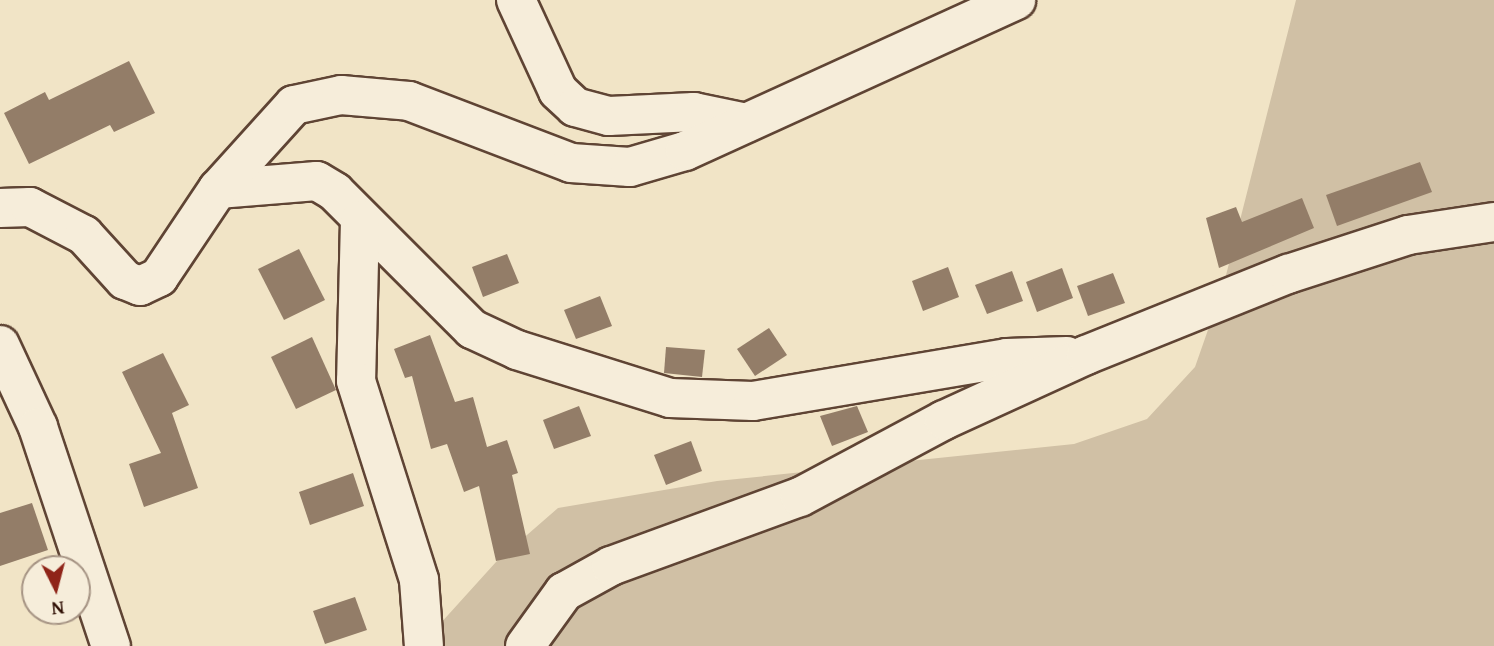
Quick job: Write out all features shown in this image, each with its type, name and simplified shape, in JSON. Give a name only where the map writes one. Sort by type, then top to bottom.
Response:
[{"type":"street","points":[[516,0],[558,91],[575,107],[609,116],[694,112],[746,122]]},
{"type":"street","points":[[0,208],[30,207],[84,235],[125,280],[140,286],[159,277],[218,189],[294,105],[341,95],[410,101],[571,163],[630,167],[685,151],[1016,0]]},
{"type":"street","points":[[218,189],[317,181],[335,191],[360,220],[471,329],[517,350],[670,398],[753,401],[1007,358],[1086,355]]},
{"type":"street","points":[[360,220],[356,381],[419,580],[424,646]]},
{"type":"street","points":[[525,646],[564,592],[611,566],[800,496],[944,419],[1086,355],[1288,274],[1395,239],[1468,222],[1494,222]]},
{"type":"street","points":[[0,345],[38,427],[111,646]]},
{"type":"shaded area","points":[[1296,0],[1494,0],[1494,646],[420,646],[496,562],[558,508],[717,481],[1074,444],[1147,419],[1195,367],[1223,287]]},
{"type":"building","points":[[129,61],[155,113],[114,132],[110,125],[29,164],[4,113],[45,92],[49,100]]},
{"type":"building","points":[[1420,162],[1432,192],[1337,226],[1326,195]]},
{"type":"building","points":[[1302,198],[1314,228],[1219,268],[1206,218],[1236,207],[1242,222]]},
{"type":"building","points":[[299,249],[325,300],[284,320],[258,269]]},
{"type":"building","points":[[507,254],[519,283],[483,297],[472,267]]},
{"type":"building","points":[[948,267],[959,297],[923,311],[912,281]]},
{"type":"building","points":[[1062,268],[1073,298],[1037,312],[1026,282]]},
{"type":"building","points":[[1012,271],[1023,301],[987,314],[975,285]]},
{"type":"building","points":[[1113,273],[1125,303],[1088,316],[1077,286]]},
{"type":"building","points":[[600,296],[612,326],[576,339],[564,310]]},
{"type":"building","points":[[769,328],[787,355],[755,376],[737,349]]},
{"type":"building","points":[[430,335],[455,402],[473,397],[487,447],[507,440],[518,473],[512,475],[530,554],[496,561],[479,486],[464,492],[447,444],[431,449],[412,376],[405,378],[394,349]]},
{"type":"building","points":[[312,337],[336,390],[296,409],[271,357]]},
{"type":"building","points":[[666,347],[705,350],[702,377],[664,373]]},
{"type":"building","points":[[163,353],[189,405],[172,413],[198,488],[144,507],[129,464],[161,453],[122,372]]},
{"type":"building","points":[[579,406],[591,436],[554,449],[543,420]]},
{"type":"building","points":[[857,406],[868,432],[832,446],[820,416]]},
{"type":"building","points":[[691,441],[702,471],[666,485],[654,455]]},
{"type":"building","points":[[353,473],[364,506],[310,525],[299,492]]},
{"type":"building","points":[[32,503],[48,550],[33,555],[21,555],[21,559],[0,566],[0,513]]},
{"type":"building","points":[[355,597],[367,630],[325,644],[313,611]]}]
